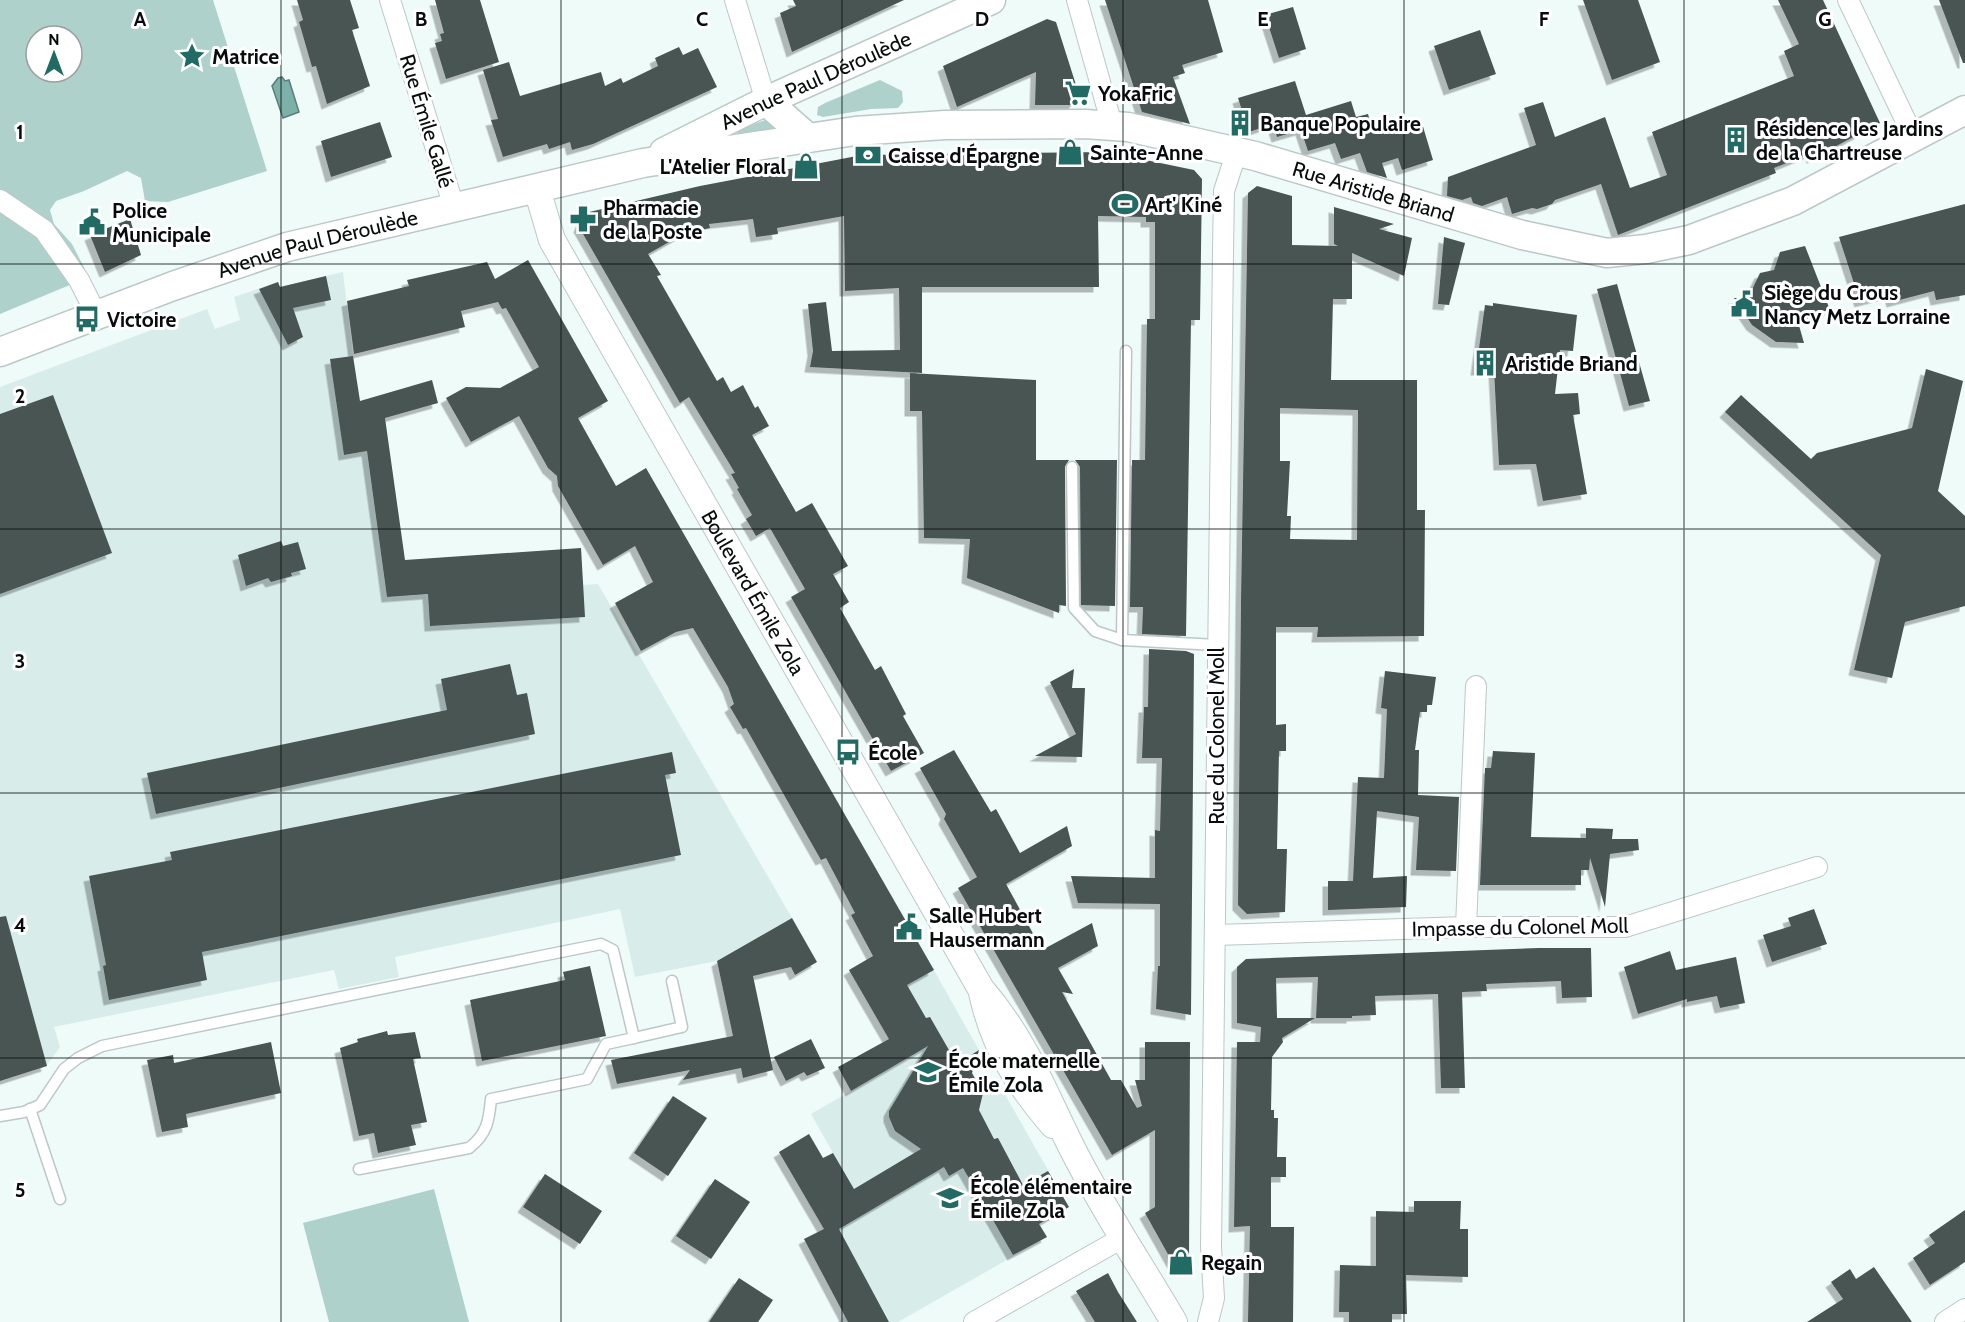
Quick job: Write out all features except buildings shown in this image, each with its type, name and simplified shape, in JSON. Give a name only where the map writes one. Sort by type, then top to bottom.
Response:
[{"type":"main road","name":"Avenue Paul Déroulède","points":[[643,163],[766,101],[991,0]]},
{"type":"main road","points":[[766,101],[808,138]]},
{"type":"main road","name":"Rue Aristide Briand","points":[[808,138],[909,126],[1112,125],[1237,151],[1522,235],[1607,253],[1646,249],[1689,240],[1793,201],[1965,110]]},
{"type":"main road","name":"Avenue Paul Déroulède","points":[[0,352],[252,258],[454,207],[643,163],[808,138]]},
{"type":"street","name":"Rue Émile Gallé","points":[[390,0],[454,207]]},
{"type":"street","points":[[735,0],[766,101]]},
{"type":"street","points":[[1077,0],[1112,125]]},
{"type":"street","points":[[1848,0],[1914,138]]},
{"type":"street","name":"Rue du Colonel Moll","points":[[1208,1322],[1214,1298],[1211,1247],[1224,191],[1237,151]]},
{"type":"street","name":"Boulevard Émile Zola","points":[[537,189],[552,240],[981,989],[990,1028],[1021,1086],[1072,1148],[1174,1322]]},
{"type":"street","points":[[0,200],[44,230],[79,280],[97,316]]},
{"type":"street","points":[[1466,927],[1476,686]]},
{"type":"street","name":"Impasse du Colonel Moll","points":[[1215,934],[1466,927],[1625,927],[1817,867]]},
{"type":"street","points":[[974,1322],[1124,1237]]},
{"type":"street","points":[[1945,1322],[1965,1309]]},
{"type":"lane","points":[[1122,640],[1125,351]]},
{"type":"lane","points":[[1072,467],[1074,608],[1095,631],[1122,640],[1217,645]]},
{"type":"lane","points":[[0,1116],[40,1105],[64,1069],[78,1058],[102,1046],[601,944],[613,950],[634,1038]]},
{"type":"lane","points":[[359,1169],[469,1148],[480,1140],[488,1126],[491,1100],[587,1079],[606,1044],[682,1027],[672,981]]},
{"type":"lane","points":[[30,1109],[60,1199]]},
{"type":"shaded area","points":[[0,0],[213,0],[267,171],[168,202],[145,201],[141,178],[127,171],[56,201],[50,210],[54,224],[72,244],[89,277],[0,314]]},
{"type":"shaded area","points":[[282,77],[285,81],[289,80],[299,112],[283,118],[272,86],[278,78]]},
{"type":"shaded area","points":[[880,80],[902,91],[903,102],[898,108],[871,109],[823,117],[817,115],[818,107],[825,103]]},
{"type":"shaded area","points":[[768,119],[778,129],[739,138],[737,132],[740,129]]},
{"type":"shaded area","points":[[343,272],[353,356],[330,359],[345,455],[367,451],[387,597],[598,584],[792,918],[717,961],[635,977],[620,909],[395,957],[399,977],[339,989],[334,970],[54,1027],[60,1047],[47,1065],[0,1081],[0,387],[207,309],[215,329],[240,320],[234,297],[278,282],[280,287]]},
{"type":"shaded area","points":[[913,933],[979,1050],[976,1061],[969,1067],[983,1093],[991,1087],[1003,1091],[1069,1207],[1040,1224],[1047,1237],[898,1322],[837,1322],[845,1316],[804,1239],[823,1229],[779,1152],[809,1134],[823,1158],[833,1153],[811,1114],[901,1062],[849,970]]},
{"type":"shaded area","points":[[434,1189],[469,1322],[329,1322],[303,1223]]},
{"type":"place","name":"Matrice","points":[[192,56]]},
{"type":"place","name":"YokaFric","points":[[1078,93]]},
{"type":"place","name":"Banque Populaire","points":[[1240,123]]},
{"type":"place","name":"Résidence les Jardins de la Chartreuse","points":[[1736,140]]},
{"type":"place","name":"Sainte-Anne","points":[[1070,152]]},
{"type":"place","name":"Caisse d'Épargne","points":[[868,155]]},
{"type":"place","name":"L'Atelier Floral","points":[[806,166]]},
{"type":"place","name":"Art' Kiné","points":[[1125,204]]},
{"type":"place","name":"Pharmacie de la Poste","points":[[583,219]]},
{"type":"place","name":"Police Municipale","points":[[92,222]]},
{"type":"place","name":"Siège du Crous Nancy Metz Lorraine","points":[[1744,304]]},
{"type":"place","name":"Victoire","points":[[87,319]]},
{"type":"place","name":"Aristide Briand","points":[[1485,363]]},
{"type":"place","name":"École","points":[[848,752]]},
{"type":"place","name":"Salle Hubert Hausermann","points":[[909,927]]},
{"type":"place","name":"École maternelle Émile Zola","points":[[928,1072]]},
{"type":"place","name":"École élémentaire Émile Zola","points":[[950,1198]]},
{"type":"place","name":"Regain","points":[[1181,1262]]}]
